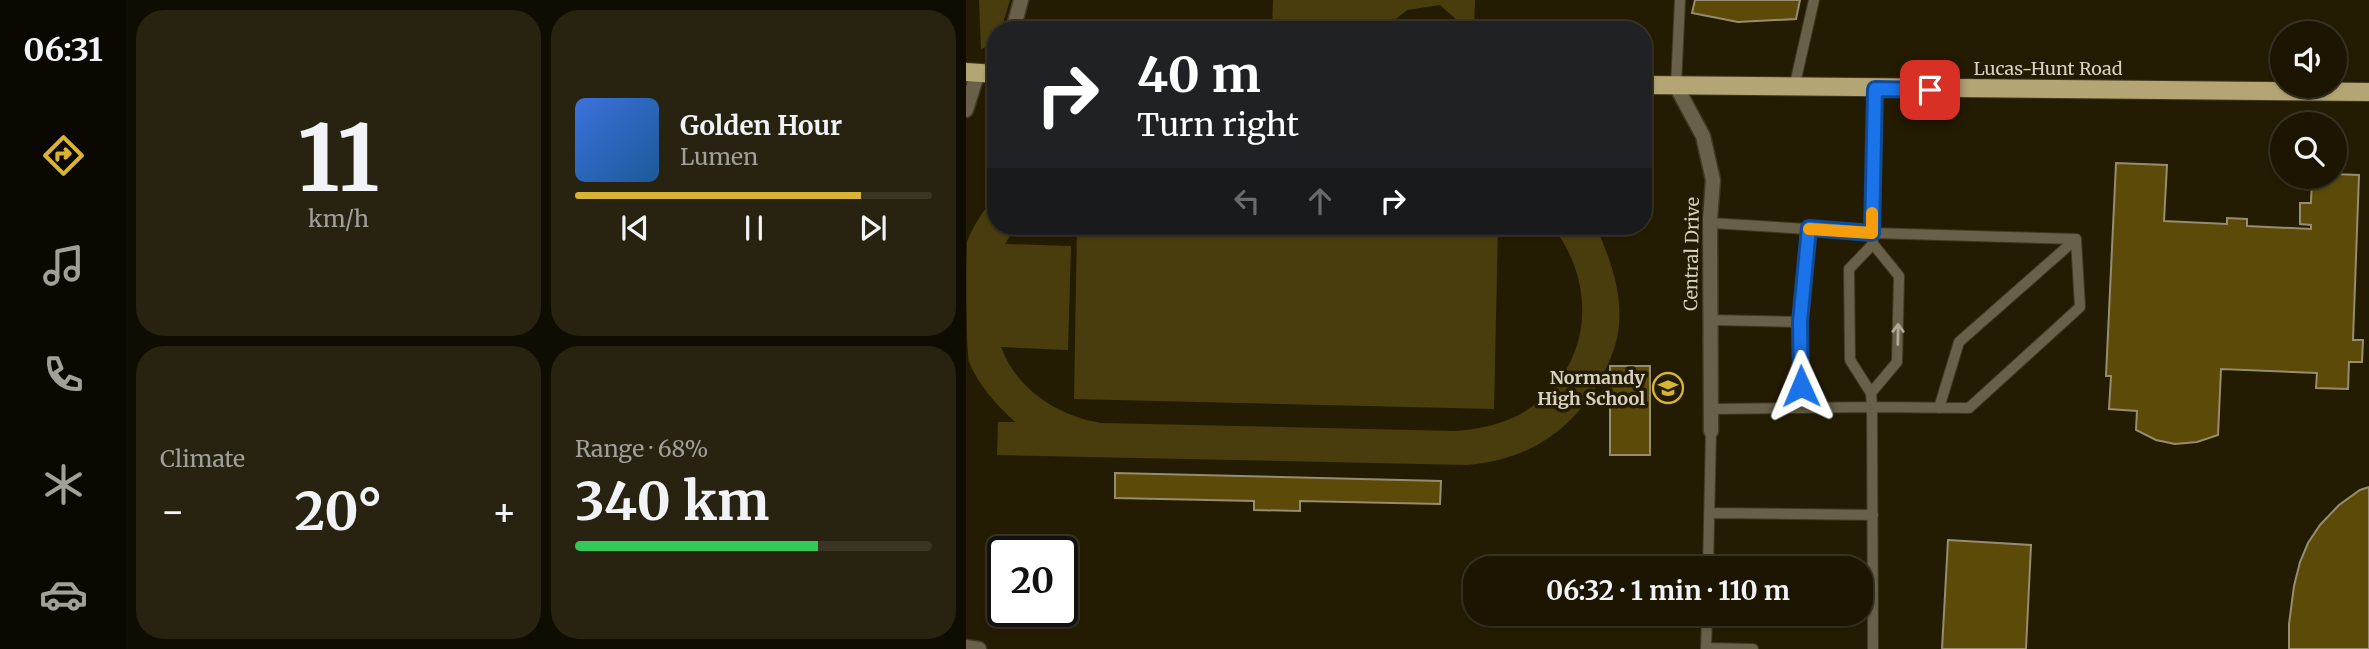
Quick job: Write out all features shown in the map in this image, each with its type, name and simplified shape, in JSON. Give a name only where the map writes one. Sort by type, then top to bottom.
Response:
[{"type":"main road","name":"Lucas-Hunt Road","points":[[1652,85],[2369,92]]},
{"type":"street","points":[[1015,21],[1021,0]]},
{"type":"street","points":[[966,110],[980,73]]},
{"type":"street","name":"Central Drive","points":[[1676,86],[1703,136],[1713,180],[1711,431]]},
{"type":"street","points":[[966,647],[979,649]]},
{"type":"lane","points":[[1676,86],[1681,0]]},
{"type":"lane","points":[[1794,88],[1814,0]]},
{"type":"lane","points":[[1871,393],[1898,362],[1899,276],[1873,244],[1872,233],[1875,89]]},
{"type":"lane","points":[[1711,223],[1872,233],[2076,239]]},
{"type":"lane","points":[[1801,408],[1800,322],[1809,228]]},
{"type":"lane","points":[[1711,409],[1969,408],[2080,307],[2076,239]]},
{"type":"lane","points":[[1939,408],[1959,342],[2076,239]]},
{"type":"lane","points":[[1873,244],[1849,269],[1850,360],[1871,393],[1873,556]]},
{"type":"lane","points":[[1711,320],[1800,322]]},
{"type":"lane","points":[[1708,556],[1711,431]]},
{"type":"lane","points":[[1709,513],[1873,515]]},
{"type":"lane","points":[[1707,626],[1706,648],[1753,649]]},
{"type":"lane","points":[[1873,626],[1873,649]]},
{"type":"shaded area","points":[[979,0],[1010,0],[1004,21],[987,21],[987,47],[981,49]]},
{"type":"shaded area","points":[[1273,0],[1475,0],[1474,21],[1458,21],[1440,5],[1407,10],[1393,21],[1272,21]]},
{"type":"shaded area","points":[[987,208],[987,235],[1010,235],[1005,244],[1071,246],[1068,350],[1001,347],[1017,376],[1041,398],[1069,414],[1101,423],[1455,431],[1510,419],[1527,410],[1549,392],[1565,371],[1576,348],[1582,324],[1582,298],[1577,273],[1558,235],[1600,235],[1616,286],[1619,311],[1617,337],[1603,375],[1578,412],[1564,426],[1530,449],[1489,462],[1467,465],[997,455],[998,422],[1015,422],[978,379],[969,362],[967,339],[967,242]]},
{"type":"shaded area","points":[[1077,235],[1498,235],[1494,409],[1074,399]]},
{"type":"building","points":[[1695,0],[1800,0],[1796,19],[1738,22],[1692,13]]},
{"type":"building","points":[[2116,163],[2167,165],[2164,221],[2227,224],[2227,218],[2247,219],[2247,226],[2311,229],[2311,225],[2300,224],[2300,203],[2311,203],[2312,189],[2347,189],[2347,175],[2359,175],[2353,340],[2363,340],[2362,362],[2349,362],[2348,389],[2316,388],[2317,373],[2221,369],[2218,435],[2197,442],[2175,444],[2156,440],[2136,430],[2137,411],[2109,409],[2111,376],[2106,376]]},
{"type":"building","points":[[1610,366],[1650,366],[1650,455],[1610,455]]},
{"type":"building","points":[[1115,473],[1441,481],[1440,504],[1300,501],[1300,511],[1254,510],[1254,501],[1115,498]]},
{"type":"building","points":[[2369,487],[2369,649],[2289,649],[2294,586],[2308,543],[2339,505]]},
{"type":"building","points":[[1948,540],[2031,545],[2026,649],[1942,649]]},
{"type":"slow traffic","points":[[1809,229],[1872,233],[1872,213]]},
{"type":"place","name":"Normandy High School","points":[[1668,388]]},
{"type":"route","points":[[1801,386],[1800,322],[1809,228],[1872,233],[1875,89],[1930,90]]}]
